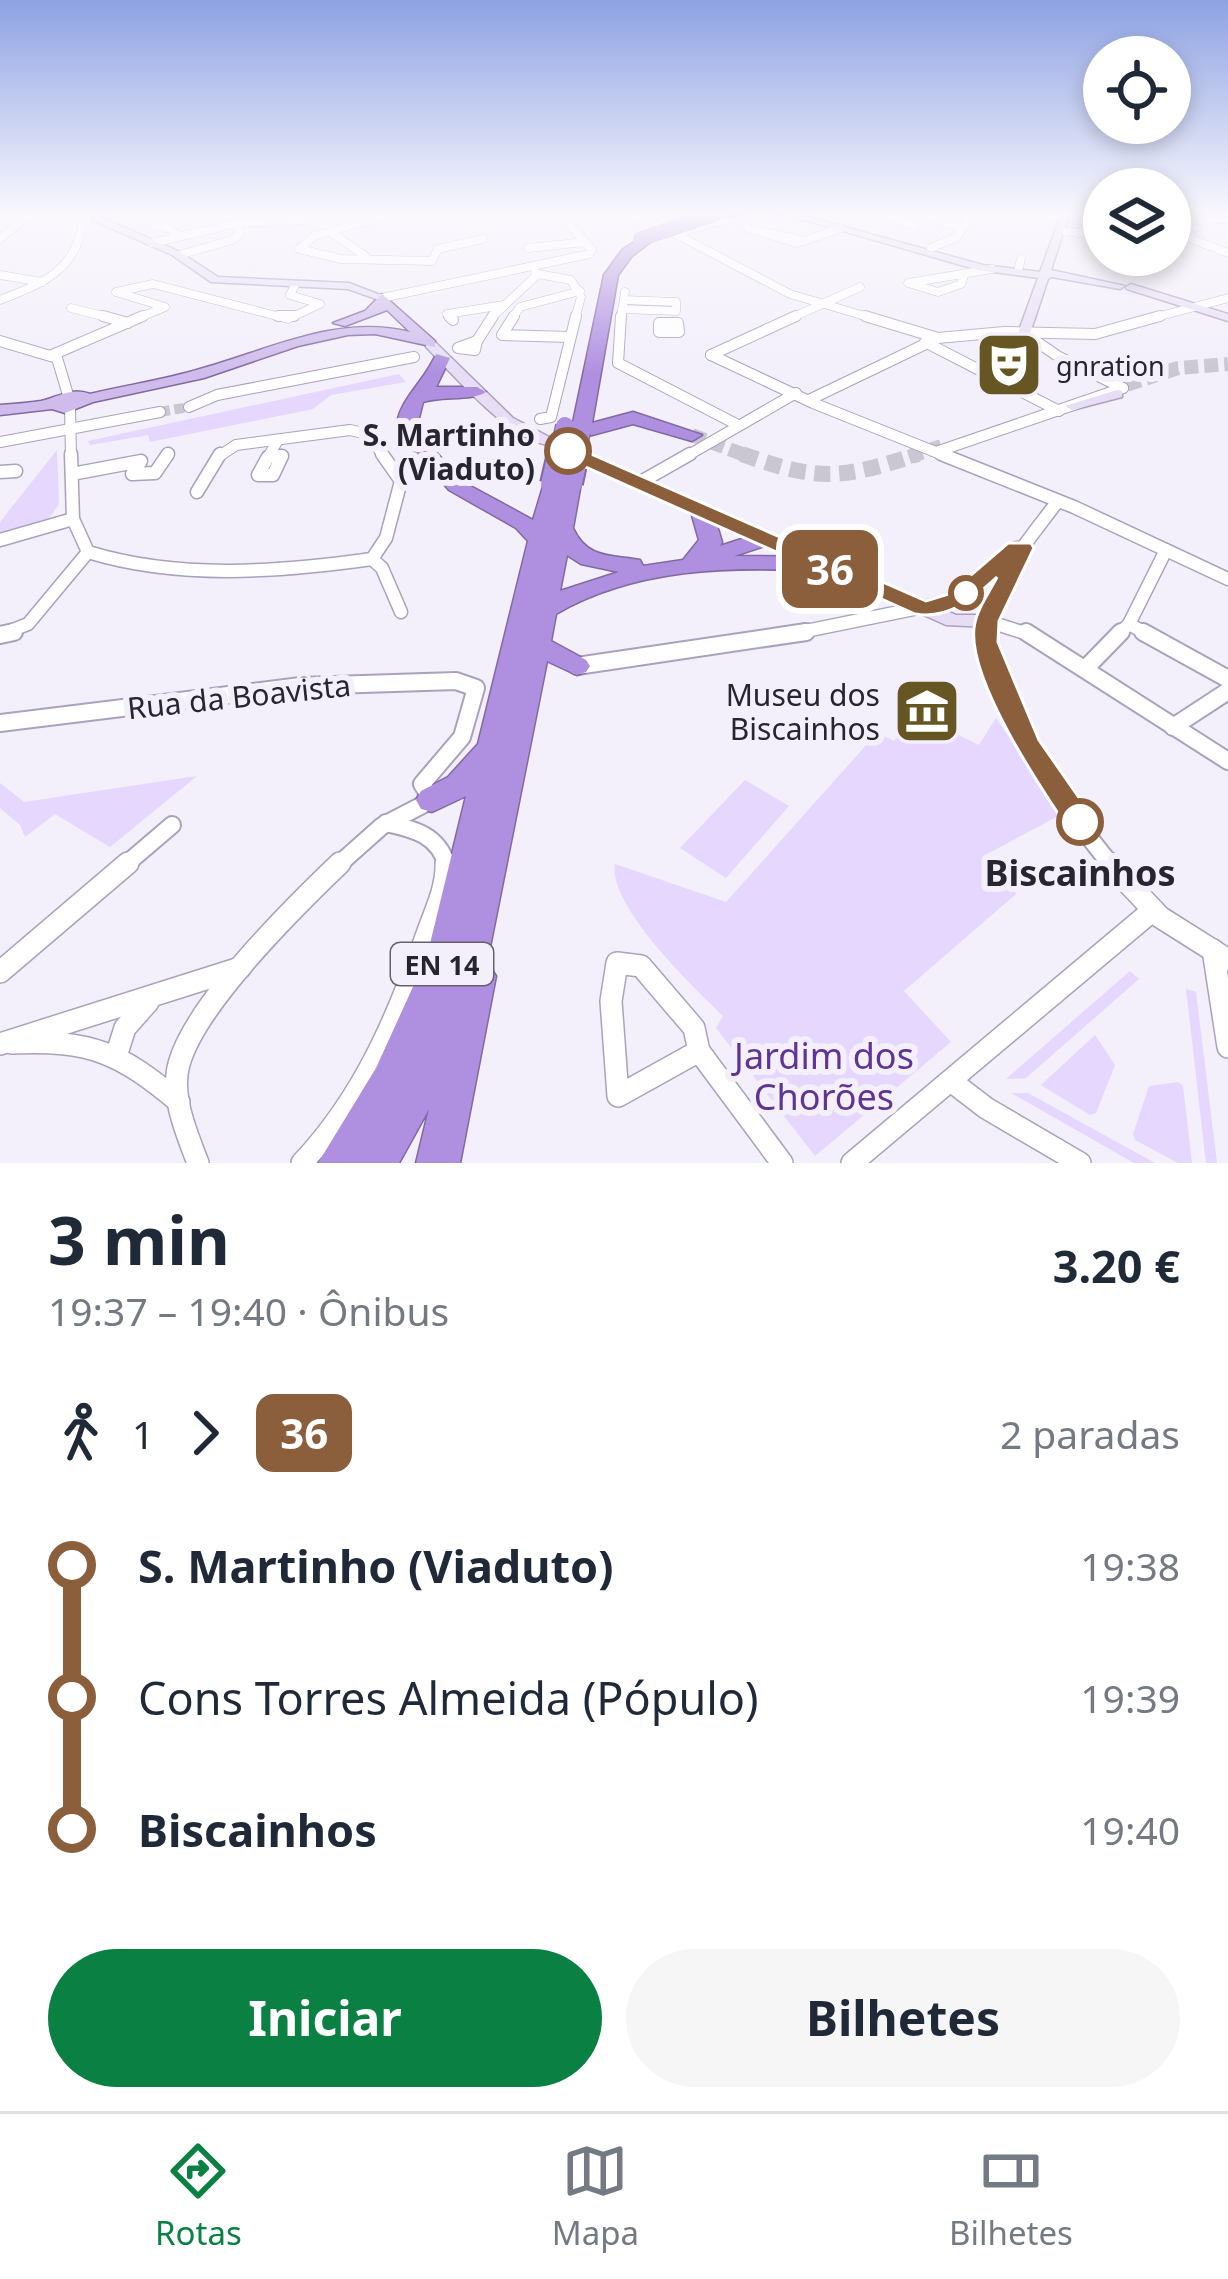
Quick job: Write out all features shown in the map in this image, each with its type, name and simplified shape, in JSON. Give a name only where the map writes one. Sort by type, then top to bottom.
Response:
[{"type":"highway","name":"EN 14","points":[[340,1163],[390,1082],[438,975],[460,898],[539,540],[561,484],[611,274],[617,266]]},
{"type":"highway","points":[[431,346],[440,370],[406,414],[406,431],[456,486],[519,519],[539,540]]},
{"type":"highway","points":[[427,392],[471,385]]},
{"type":"highway","points":[[573,429],[633,418],[692,434]]},
{"type":"highway","name":"EN 14","points":[[375,1163],[429,1069],[456,1003],[483,914],[562,529],[561,484]]},
{"type":"highway","points":[[476,500],[518,501],[561,484]]},
{"type":"highway","points":[[685,561],[711,542],[702,512]]},
{"type":"highway","points":[[562,529],[570,548],[589,560],[639,566],[685,561],[763,539]]},
{"type":"highway","points":[[735,564],[760,548],[763,539]]},
{"type":"highway","points":[[577,666],[540,628],[607,579],[735,564],[819,564]]},
{"type":"highway","points":[[432,800],[472,774],[492,744]]},
{"type":"highway","points":[[438,1163],[469,1029],[483,914]]},
{"type":"main road","points":[[384,302],[431,346]]},
{"type":"main road","points":[[375,325],[384,302]]},
{"type":"main road","points":[[260,353],[370,314],[384,302]]},
{"type":"main road","points":[[384,302],[431,346]]},
{"type":"main road","points":[[301,337],[401,321]]},
{"type":"main road","points":[[0,410],[193,376],[304,338],[375,325],[431,346]]},
{"type":"street","points":[[0,299],[66,266]]},
{"type":"street","points":[[191,266],[221,282],[349,286],[384,302],[551,266]]},
{"type":"street","points":[[436,266],[449,285]]},
{"type":"street","points":[[734,266],[764,283],[932,340],[1065,409]]},
{"type":"street","points":[[964,276],[961,284],[943,292],[908,283],[1000,266]]},
{"type":"street","points":[[1028,266],[1048,274]]},
{"type":"street","points":[[1027,329],[1050,266]]},
{"type":"street","points":[[995,267],[1126,286],[1228,318]]},
{"type":"street","points":[[534,272],[565,278],[580,291]]},
{"type":"street","points":[[477,341],[534,272]]},
{"type":"street","points":[[0,278],[42,282]]},
{"type":"street","points":[[0,278],[30,287]]},
{"type":"street","points":[[0,341],[52,355],[166,307],[116,292],[132,284],[153,284],[288,319],[320,304],[290,295],[295,285]]},
{"type":"street","points":[[860,286],[711,355],[1228,579]]},
{"type":"street","points":[[570,337],[502,334],[520,307],[580,291]]},
{"type":"street","points":[[540,418],[551,417],[580,291]]},
{"type":"street","points":[[471,298],[481,306]]},
{"type":"street","points":[[809,400],[932,340],[1027,329],[1096,334],[1191,304],[1228,298]]},
{"type":"street","points":[[668,317],[624,300],[615,354],[618,363],[736,424]]},
{"type":"street","points":[[453,320],[447,314],[504,305]]},
{"type":"street","points":[[70,308],[128,323]]},
{"type":"street","points":[[1027,329],[1046,350],[1120,391]]},
{"type":"street","points":[[431,346],[515,426],[548,442]]},
{"type":"street","points":[[52,355],[70,401],[73,519],[88,551],[136,565],[182,567],[372,559],[382,568],[400,612]]},
{"type":"street","points":[[189,407],[217,395],[414,357]]},
{"type":"street","points":[[934,452],[1120,391]]},
{"type":"street","points":[[640,483],[796,393]]},
{"type":"street","points":[[0,442],[160,412]]},
{"type":"street","points":[[196,492],[221,452],[236,445],[350,430],[368,434],[401,481],[386,538],[372,559]]},
{"type":"street","points":[[268,457],[278,440]]},
{"type":"street","points":[[72,474],[141,461],[132,474],[155,473],[168,454]]},
{"type":"street","points":[[585,459],[953,621],[1021,628],[1228,761]]},
{"type":"street","points":[[0,472],[16,472]]},
{"type":"street","points":[[1057,502],[1023,548],[987,621],[986,642],[1026,744],[1126,884],[1152,910],[1221,955],[1228,1047]]},
{"type":"street","points":[[0,540],[73,519]]},
{"type":"street","points":[[577,666],[819,630],[924,609],[958,600],[1016,548],[1023,548]]},
{"type":"street","points":[[1085,669],[1129,624],[1166,550]]},
{"type":"street","points":[[0,635],[31,624],[88,551]]},
{"type":"street","points":[[1129,624],[1228,680]]},
{"type":"street","name":"Rua da Boavista","points":[[0,722],[301,686],[474,685],[463,737],[422,784],[432,800]]},
{"type":"street","points":[[1173,727],[1228,692]]},
{"type":"street","points":[[198,1163],[179,1102],[178,1066],[193,1029],[245,966],[386,823],[432,800]]},
{"type":"street","points":[[302,1163],[352,1100],[376,1059],[399,1012],[444,886],[446,860],[433,840],[386,823]]},
{"type":"street","points":[[0,972],[172,825]]},
{"type":"street","points":[[852,1163],[1152,910]]},
{"type":"street","points":[[699,1051],[618,1096],[610,1000],[617,963],[641,966],[694,1028],[699,1051],[782,1163]]},
{"type":"street","points":[[0,1044],[34,1030],[148,1002],[245,966]]},
{"type":"street","points":[[118,1053],[125,1028],[148,1002]]},
{"type":"street","points":[[0,1044],[78,1040],[118,1053],[179,1102]]},
{"type":"street","points":[[951,1081],[986,1108],[1080,1163]]},
{"type":"green space","points":[[399,374],[406,382],[331,395],[313,409],[150,442],[148,435],[90,445],[88,441]]},
{"type":"green space","points":[[57,450],[59,504],[46,523],[0,533],[0,522]]},
{"type":"green space","name":"Jardim dos Chorões","points":[[915,714],[979,745],[996,718],[1062,814],[987,854],[1011,871],[1016,894],[904,991],[951,1042],[815,1156],[716,1028],[723,1016],[638,923],[616,881],[615,864],[726,902],[877,733],[894,741]]},
{"type":"green space","points":[[197,776],[110,847],[55,814],[25,837],[20,825],[0,808],[0,783],[24,802]]},
{"type":"green space","points":[[745,780],[789,806],[726,878],[680,848]]},
{"type":"green space","points":[[1130,971],[1139,979],[1026,1078],[1006,1079]]},
{"type":"green space","points":[[1186,989],[1196,992],[1217,1163],[1206,1163]]},
{"type":"green space","points":[[1095,1035],[1115,1065],[1096,1113],[1090,1115],[1041,1085]]},
{"type":"green space","points":[[1178,1082],[1183,1086],[1192,1163],[1178,1163],[1135,1140],[1133,1134],[1149,1086]]},
{"type":"green space","points":[[1011,1093],[1028,1093],[1155,1163],[1134,1163]]},
{"type":"tunnel","points":[[1108,391],[1178,368],[1228,364]]},
{"type":"tunnel","points":[[160,412],[189,407]]},
{"type":"tunnel","points":[[692,435],[742,454]]},
{"type":"tunnel","points":[[918,454],[945,445]]},
{"type":"tunnel","points":[[742,454],[791,469],[830,474],[918,454]]},
{"type":"tunnel","points":[[742,454],[750,457]]},
{"type":"tunnel","points":[[909,457],[918,454]]},
{"type":"bus line","name":"36","points":[[568,451],[924,609],[958,600],[1016,548],[1023,548],[987,621],[986,642],[1026,744],[1080,822]]},
{"type":"place","name":"gnration","points":[[1009,365]]},
{"type":"place","name":"S. Martinho (Viaduto)","points":[[568,451]]},
{"type":"place","name":"Museu dos Biscainhos","points":[[927,711]]},
{"type":"place","name":"Biscainhos","points":[[1080,822]]}]
